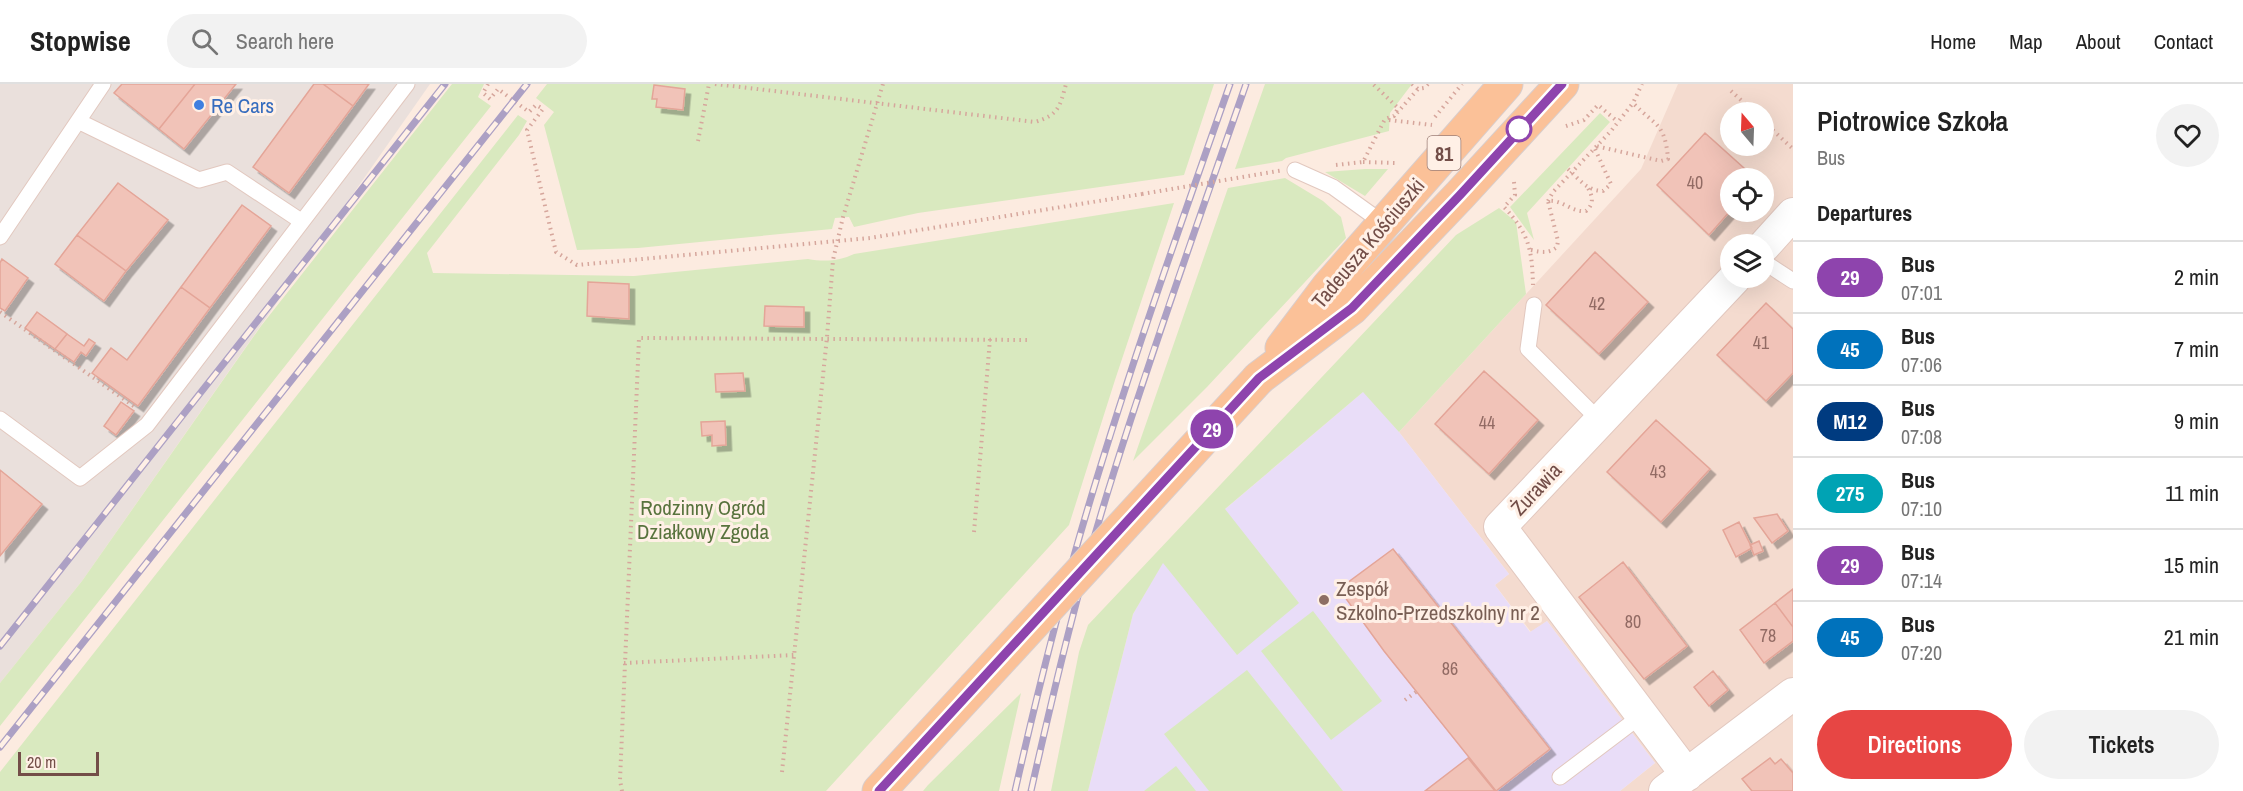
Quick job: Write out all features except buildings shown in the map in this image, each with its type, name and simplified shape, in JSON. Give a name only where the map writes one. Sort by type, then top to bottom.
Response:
[{"type":"main road","name":"Tadeusza Kościuszki","points":[[879,791],[1259,378],[1328,287],[1506,84]]},
{"type":"main road","name":"Tadeusza Kościuszki","points":[[1259,378],[1352,308],[1562,84]]},
{"type":"street","points":[[1774,235],[1793,214]]},
{"type":"street","name":"Żurawia","points":[[1676,783],[1641,715],[1500,527],[1726,288]]},
{"type":"street","points":[[1676,783],[1793,694]]},
{"type":"lane","points":[[0,237],[103,84]]},
{"type":"lane","points":[[0,419],[80,478],[147,425],[407,84]]},
{"type":"lane","points":[[78,121],[199,180],[227,172],[301,221]]},
{"type":"lane","points":[[1290,170],[1333,187],[1383,223]]},
{"type":"lane","points":[[1774,269],[1793,281]]},
{"type":"lane","points":[[1534,305],[1528,349],[1600,421]]},
{"type":"lane","points":[[1560,777],[1641,715]]},
{"type":"path","points":[[488,84],[483,93],[490,99],[498,90],[530,112],[536,105],[543,109],[527,130],[556,252],[577,265],[870,238],[1290,170],[1363,162],[1396,163],[1403,155]]},
{"type":"path","points":[[698,141],[709,84]]},
{"type":"path","points":[[714,84],[1035,122],[1048,118],[1059,107],[1066,84]]},
{"type":"path","points":[[782,772],[833,260],[836,242],[883,84]]},
{"type":"path","points":[[1373,84],[1398,108],[1394,116]]},
{"type":"path","points":[[1412,84],[1418,89]]},
{"type":"path","points":[[1363,162],[1385,119],[1394,116],[1418,89],[1428,84]]},
{"type":"path","points":[[1531,250],[1551,252],[1557,247],[1558,241],[1548,201],[1552,192],[1618,122],[1633,103],[1642,84]]},
{"type":"path","points":[[1731,91],[1743,102]]},
{"type":"path","points":[[1596,146],[1661,161],[1668,159],[1663,134],[1652,119],[1633,103]]},
{"type":"path","points":[[1560,133],[1568,124],[1584,120],[1598,105],[1618,122]]},
{"type":"path","points":[[1385,119],[1433,125],[1425,132]]},
{"type":"path","points":[[1774,131],[1793,149]]},
{"type":"path","points":[[1587,188],[1603,191],[1611,184],[1596,146]]},
{"type":"path","points":[[1548,201],[1553,200],[1580,212],[1586,211],[1592,203],[1592,195],[1570,171]]},
{"type":"path","points":[[1521,175],[1513,183],[1515,195],[1504,207],[1519,223],[1531,250],[1534,305]]},
{"type":"path","points":[[0,312],[152,419]]},
{"type":"path","points":[[622,791],[620,780],[624,663],[639,338],[827,337],[1029,340]]},
{"type":"path","points":[[974,532],[990,339]]},
{"type":"path","points":[[624,663],[794,655]]},
{"type":"path","points":[[1406,700],[1416,692]]},
{"type":"shaded area","points":[[0,84],[430,84],[82,581],[0,683]]},
{"type":"shaded area","points":[[1678,84],[1793,84],[1793,791],[1620,791],[1655,763],[1547,621],[1531,632],[1495,585],[1509,574],[1399,432],[1641,169]]},
{"type":"shaded area","name":"Zespół Szkolno-Przedszkolny nr 2","points":[[1364,391],[1399,432],[1509,574],[1495,585],[1530,632],[1547,621],[1655,763],[1620,791],[1088,791],[1133,614],[1163,562]]},
{"type":"green space","points":[[452,84],[484,84],[478,97],[491,106],[0,726],[0,683],[82,581],[261,326]]},
{"type":"green space","points":[[547,84],[1214,84],[1184,175],[918,213],[854,227],[849,217],[835,218],[832,229],[638,248],[577,250],[544,125],[554,112],[536,98]]},
{"type":"green space","points":[[1265,84],[1412,84],[1390,113],[1389,131],[1286,158],[1282,161],[1235,169]]},
{"type":"green space","points":[[1600,113],[1610,122],[1527,213],[1534,240],[1510,207]]},
{"type":"green space","name":"Rodzinny Ogród Działkowy Zgoda","points":[[518,115],[527,121],[519,135],[427,253],[433,273],[634,276],[808,259],[832,260],[854,254],[1174,203],[1069,525],[826,791],[0,791],[0,772]]},
{"type":"green space","points":[[1388,169],[1365,196],[1325,172]]},
{"type":"green space","points":[[1285,178],[1323,201],[1341,217],[1346,238],[1207,387],[1133,461],[1228,188]]},
{"type":"green space","points":[[1499,208],[1516,222],[1526,294],[1399,432],[1363,392],[1225,509],[1299,603],[1237,655],[1163,563],[1133,614],[1088,791],[1051,791],[1079,652],[1088,625],[1456,235]]},
{"type":"green space","points":[[1313,611],[1382,701],[1331,740],[1261,651]]},
{"type":"green space","points":[[1247,670],[1343,791],[1209,791],[1164,734]]},
{"type":"green space","points":[[1021,693],[999,791],[923,791],[928,785]]},
{"type":"green space","points":[[1176,766],[1196,791],[1144,791]]},
{"type":"railway","points":[[0,646],[445,84]]},
{"type":"railway","points":[[0,747],[527,84]]},
{"type":"railway","points":[[1015,791],[1050,646],[1090,501],[1140,344],[1230,84]]},
{"type":"railway","points":[[1031,791],[1069,632],[1101,514],[1161,328],[1246,84]]},
{"type":"bus line","name":"29","points":[[879,791],[1259,378],[1352,308],[1562,84]]},
{"type":"place","name":"Re Cars","points":[[199,105]]},
{"type":"place","name":"Zespół Szkolno-Przedszkolny nr 2","points":[[1324,600]]}]
